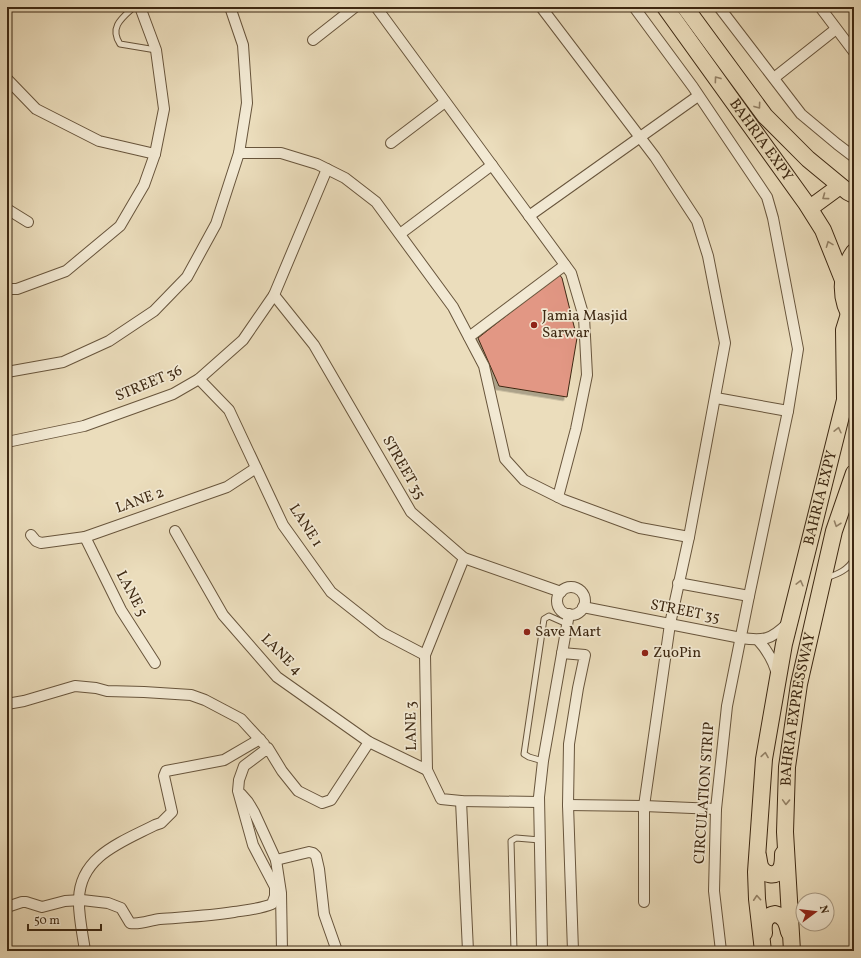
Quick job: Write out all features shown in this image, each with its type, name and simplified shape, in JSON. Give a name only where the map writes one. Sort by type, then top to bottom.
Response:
[{"type":"main road","name":"BAHRIA EXPY","points":[[665,7],[810,208],[823,230],[843,280]]},
{"type":"main road","name":"BAHRIA EXPY","points":[[685,7],[765,116],[808,159],[840,186],[854,195]]},
{"type":"main road","points":[[810,208],[840,186]]},
{"type":"main road","points":[[851,318],[845,303],[843,280],[849,260],[854,252]]},
{"type":"main road","name":"BAHRIA EXPY","points":[[778,680],[790,621],[833,451],[850,394],[844,330],[851,318]]},
{"type":"main road","name":"BAHRIA EXPRESSWAY","points":[[792,945],[785,832],[787,767],[797,699],[823,579],[834,531],[854,474]]},
{"type":"main road","name":"BAHRIA EXPRESSWAY","points":[[764,951],[757,899],[757,848],[764,760],[778,680]]},
{"type":"main road","points":[[757,848],[761,869],[769,874],[777,873],[781,869],[783,861],[785,832]]},
{"type":"main road","points":[[764,951],[765,920],[772,914],[779,915],[786,921],[792,945]]},
{"type":"street","points":[[7,289],[17,289],[66,271],[120,226],[144,185],[155,154],[164,109],[156,50],[140,7]]},
{"type":"street","points":[[7,372],[63,362],[110,341],[154,311],[187,277],[216,224],[239,153],[247,103],[243,45],[230,7]]},
{"type":"street","points":[[313,40],[355,7]]},
{"type":"street","points":[[376,7],[571,274],[584,317],[587,375],[576,429],[558,497]]},
{"type":"street","points":[[541,7],[655,157],[697,221],[708,256],[725,343],[689,537],[670,624],[644,806],[644,902]]},
{"type":"street","name":"CIRCULATION STRIP","points":[[634,7],[698,96],[767,197],[773,218],[798,349],[788,411],[727,706],[716,809],[714,891],[721,951]]},
{"type":"street","points":[[720,7],[801,114],[854,157]]},
{"type":"street","points":[[820,7],[854,52]]},
{"type":"street","points":[[774,78],[836,29]]},
{"type":"street","points":[[7,79],[36,109],[99,141],[155,154]]},
{"type":"street","points":[[529,216],[698,96]]},
{"type":"street","points":[[391,143],[445,102]]},
{"type":"street","points":[[239,153],[281,153],[317,164],[345,178],[376,202],[453,307],[469,337],[484,366],[505,459],[524,480],[558,497],[640,528],[689,537]]},
{"type":"street","points":[[400,234],[492,165]]},
{"type":"street","name":"STREET 36","points":[[7,442],[84,426],[173,394],[199,379],[243,340],[274,295],[328,169]]},
{"type":"street","points":[[7,209],[28,222]]},
{"type":"street","points":[[469,337],[565,265]]},
{"type":"street","name":"STREET 35","points":[[274,295],[314,345],[412,512],[464,558],[561,592]]},
{"type":"street","name":"LANE 1","points":[[199,379],[229,410],[283,525],[331,592],[383,633],[425,654]]},
{"type":"street","points":[[716,398],[788,411]]},
{"type":"street","name":"LANE 2","points":[[31,535],[42,543],[85,537],[227,487],[256,468]]},
{"type":"street","name":"LANE 4","points":[[175,531],[223,615],[277,677],[369,742],[427,770]]},
{"type":"street","name":"LANE 5","points":[[85,537],[121,610],[155,663]]},
{"type":"street","name":"LANE 3","points":[[464,558],[425,654],[427,770],[441,799],[461,801],[539,802]]},
{"type":"street","points":[[678,583],[749,596]]},
{"type":"street","points":[[542,951],[539,802],[543,761],[568,619],[583,607],[584,598],[580,590],[571,587],[566,588],[561,592],[557,600],[558,606],[568,619]]},
{"type":"street","name":"STREET 35","points":[[583,607],[740,638],[758,640]]},
{"type":"street","points":[[778,680],[772,660],[758,640],[777,634],[790,621]]},
{"type":"street","points":[[562,653],[585,655],[569,744],[568,805],[572,951]]},
{"type":"street","points":[[7,704],[24,701],[76,686],[96,688],[107,691],[191,695],[242,719],[268,748],[298,791],[322,803],[331,800],[369,742]]},
{"type":"street","points":[[85,951],[79,900],[84,876],[100,855],[108,849],[161,823],[172,812],[164,776],[166,771],[224,760],[260,739]]},
{"type":"street","points":[[7,907],[26,902],[42,907],[65,901],[79,900],[108,903],[121,908],[130,923],[134,924],[158,919],[205,916],[249,910],[262,908],[272,904],[276,896],[275,888],[253,845],[238,791],[239,780],[244,766],[268,748]]},
{"type":"street","points":[[238,791],[251,807],[276,860],[280,877],[282,951]]},
{"type":"street","points":[[461,801],[468,951]]},
{"type":"street","points":[[568,805],[716,809]]},
{"type":"street","points":[[276,860],[309,852],[316,856],[320,869],[324,914],[337,951]]},
{"type":"lane","points":[[134,7],[122,18],[116,28],[116,37],[120,44],[156,50]]},
{"type":"lane","points":[[823,579],[840,574],[854,559]]},
{"type":"lane","points":[[543,761],[524,754],[544,619],[549,616],[568,619]]},
{"type":"lane","points":[[514,951],[511,841],[516,838],[540,840]]},
{"type":"building","name":"Jamia Masjid Sarwar","points":[[559,274],[562,278],[577,338],[567,397],[499,386],[478,338]]},
{"type":"place","name":"Jamia Masjid Sarwar","points":[[534,325]]},
{"type":"place","name":"Save Mart","points":[[527,632]]},
{"type":"place","name":"ZuoPin","points":[[645,653]]}]
